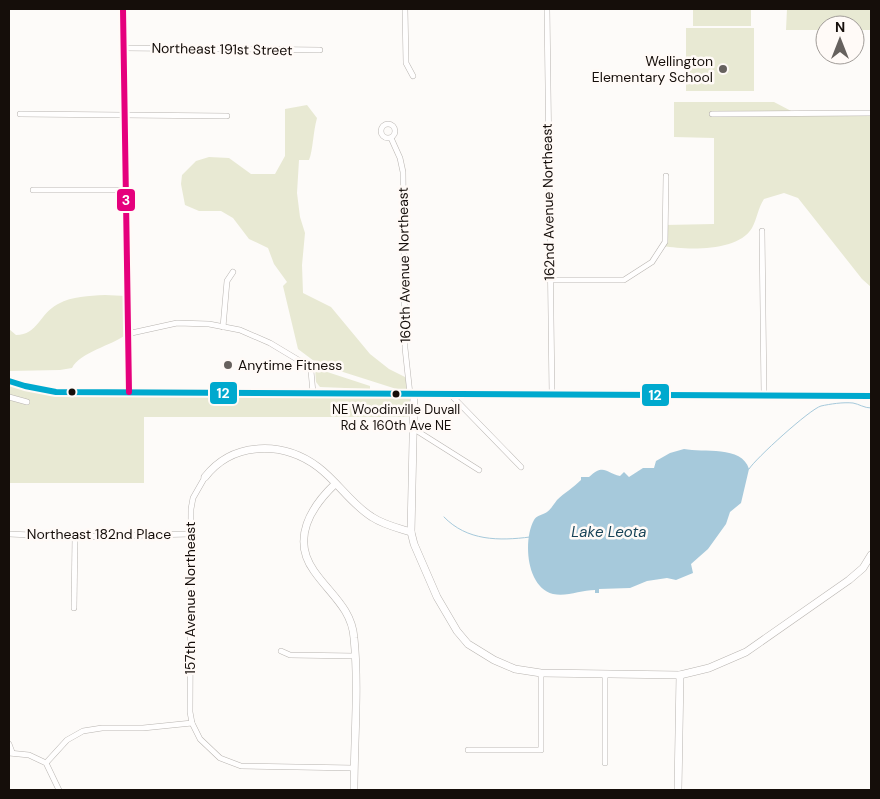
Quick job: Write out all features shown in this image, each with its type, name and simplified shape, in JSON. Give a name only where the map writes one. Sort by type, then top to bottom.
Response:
[{"type":"street","points":[[123,9],[129,392]]},
{"type":"street","points":[[405,9],[406,63],[413,76]]},
{"type":"street","name":"162nd Avenue Northeast","points":[[547,9],[549,280],[552,394]]},
{"type":"street","name":"Northeast 191st Street","points":[[124,48],[320,50]]},
{"type":"street","points":[[712,114],[871,113]]},
{"type":"street","points":[[20,114],[227,116]]},
{"type":"street","name":"160th Avenue Northeast","points":[[391,138],[400,158],[403,172],[405,348],[412,394],[414,429],[411,532],[420,561],[441,604],[457,631],[468,644],[515,669],[541,673],[680,675],[709,668],[746,652],[863,568],[871,555]]},
{"type":"street","points":[[549,280],[624,280],[652,262],[665,242],[666,176]]},
{"type":"street","points":[[33,190],[125,190]]},
{"type":"street","points":[[762,231],[764,394]]},
{"type":"street","points":[[223,327],[227,281],[232,272]]},
{"type":"street","points":[[127,334],[176,323],[223,327],[251,334],[305,364],[311,371],[313,393]]},
{"type":"street","points":[[9,381],[56,392],[871,396]]},
{"type":"street","points":[[450,394],[521,467]]},
{"type":"street","points":[[9,397],[27,402]]},
{"type":"street","points":[[414,429],[479,470]]},
{"type":"street","points":[[205,477],[218,464],[233,454],[262,447],[284,452],[317,466],[371,517],[411,532]]},
{"type":"street","name":"157th Avenue Northeast","points":[[192,723],[190,534],[193,498],[205,477]]},
{"type":"street","points":[[335,484],[317,501],[310,512],[305,548],[314,572],[333,593],[349,617],[354,638],[354,790]]},
{"type":"street","name":"Northeast 182nd Place","points":[[9,534],[74,537],[190,534]]},
{"type":"street","points":[[74,537],[74,608]]},
{"type":"street","points":[[281,651],[290,656],[355,656]]},
{"type":"street","points":[[468,750],[541,750],[541,673]]},
{"type":"street","points":[[605,674],[605,763]]},
{"type":"street","points":[[678,790],[680,675]]},
{"type":"street","points":[[46,763],[67,740],[91,729],[192,723],[200,739],[220,758],[241,766],[354,768]]},
{"type":"street","points":[[9,744],[11,752],[29,755],[46,763],[59,790]]},
{"type":"green space","points":[[693,9],[751,9],[751,26],[693,26]]},
{"type":"green space","points":[[787,9],[871,9],[871,30],[865,30],[865,15],[815,15],[815,30],[786,30]]},
{"type":"green space","points":[[686,28],[754,28],[754,91],[686,91]]},
{"type":"green space","points":[[674,102],[774,102],[795,113],[871,115],[871,287],[862,279],[798,198],[784,193],[764,199],[752,228],[736,242],[698,248],[663,246],[665,225],[714,224],[714,138],[674,137]]},
{"type":"green space","points":[[307,105],[317,118],[309,160],[299,160],[297,193],[300,217],[305,233],[302,265],[303,293],[331,307],[370,354],[389,369],[407,378],[409,393],[318,364],[298,349],[283,286],[287,282],[274,264],[268,248],[249,239],[233,218],[221,211],[199,211],[185,205],[181,184],[182,175],[196,161],[209,157],[229,158],[251,174],[275,174],[285,156],[285,109]]},
{"type":"green space","points":[[87,296],[126,296],[127,334],[89,353],[76,362],[72,368],[9,371],[9,329],[16,335],[29,332],[52,308],[64,301]]},
{"type":"green space","points":[[315,368],[370,386],[370,389],[320,387],[316,382]]},
{"type":"green space","points":[[9,381],[42,390],[409,393],[412,417],[144,417],[144,483],[9,483]]},
{"type":"water","name":"Lake Leota","points":[[684,449],[730,453],[739,456],[745,461],[749,469],[741,503],[730,512],[726,524],[708,549],[691,564],[693,573],[676,580],[667,578],[647,581],[630,588],[599,589],[599,593],[595,593],[595,590],[558,595],[544,590],[532,573],[529,562],[529,539],[535,518],[548,511],[557,500],[581,480],[581,477],[589,477],[598,471],[605,470],[620,476],[624,472],[629,477],[643,468],[654,468],[656,461],[670,453]]},
{"type":"waterway","points":[[749,469],[761,455],[815,409],[837,403],[849,403],[871,408]]},
{"type":"waterway","points":[[444,517],[463,531],[484,538],[530,537]]},
{"type":"transit line","name":"3","points":[[123,9],[129,392]]},
{"type":"transit line","name":"12","points":[[9,381],[56,392],[871,396]]},
{"type":"place","name":"Wellington Elementary School","points":[[723,69]]},
{"type":"place","name":"Anytime Fitness","points":[[228,365]]},
{"type":"place","name":"NE Woodinville Duvall Rd & 160th Ave NE","points":[[396,394]]}]
